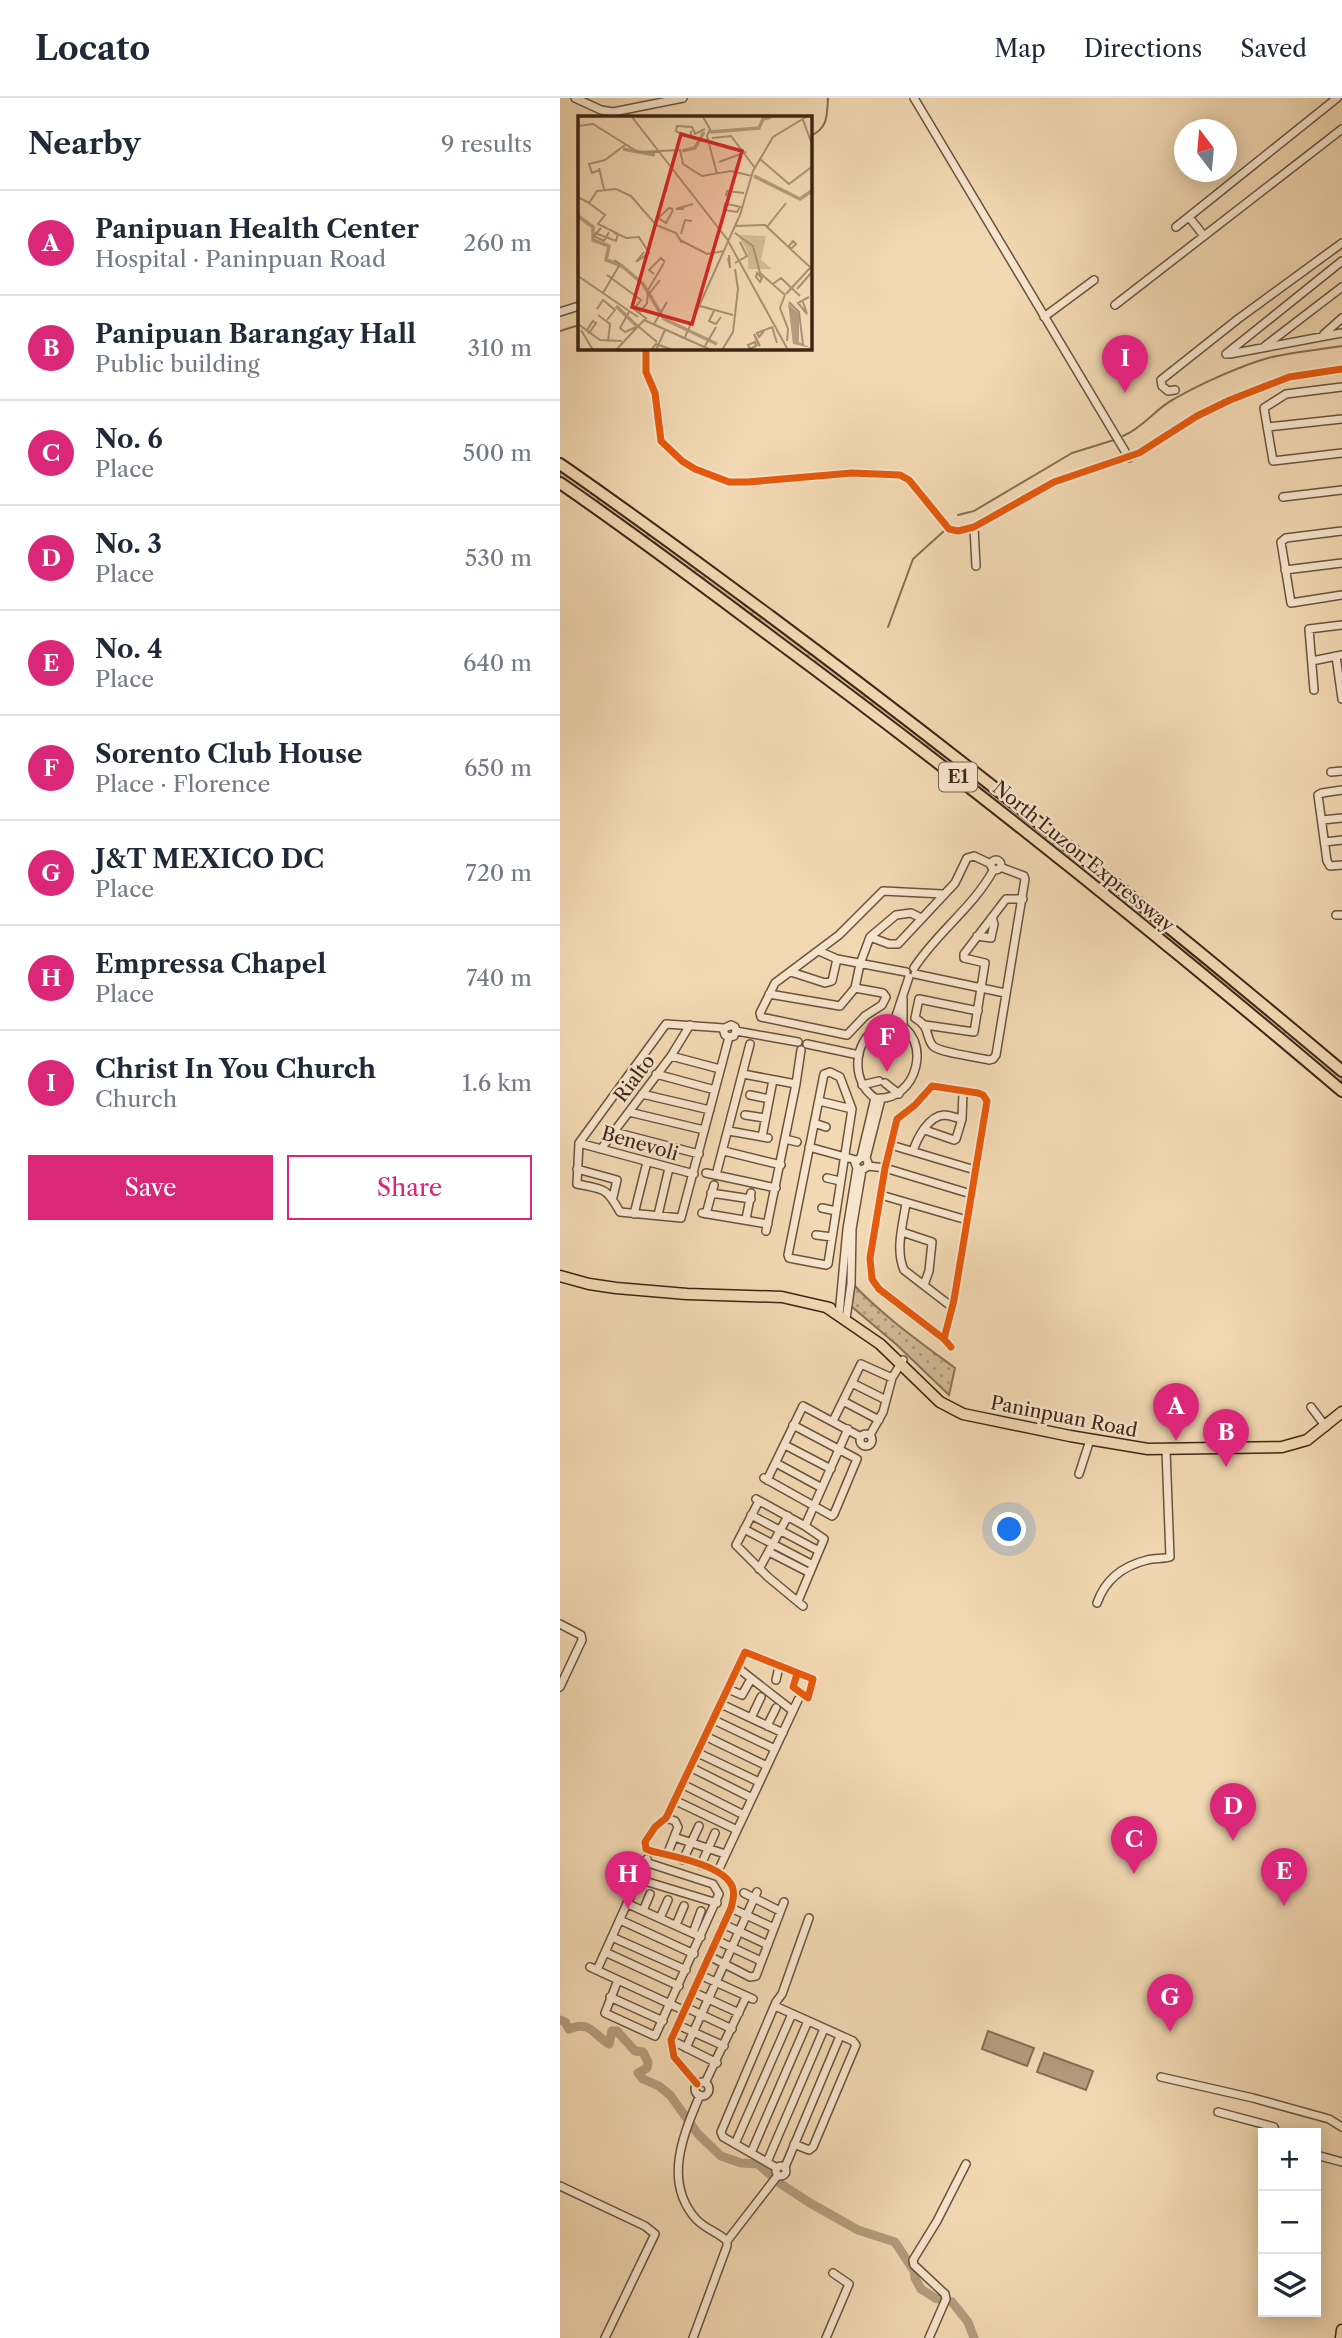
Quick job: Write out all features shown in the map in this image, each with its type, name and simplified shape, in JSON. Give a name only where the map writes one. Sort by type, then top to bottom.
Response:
[{"type":"highway","name":"North Luzon Expressway","points":[[560,464],[970,767],[1174,929],[1342,1071]]},
{"type":"highway","name":"North Luzon Expressway","points":[[560,483],[680,569],[960,779],[1226,992],[1342,1091]]},
{"type":"main road","name":"Paninpuan Road","points":[[560,1276],[616,1288],[687,1294],[782,1297],[825,1307],[843,1314],[901,1361],[940,1402],[963,1414],[1090,1440],[1166,1450],[1282,1447],[1307,1440],[1342,1412]]},
{"type":"main road","points":[[1341,2338],[1342,2330]]},
{"type":"street","points":[[581,99],[601,110],[613,112],[683,98]]},
{"type":"street","points":[[914,98],[1129,458]]},
{"type":"street","points":[[1177,227],[1338,98]]},
{"type":"street","points":[[1115,305],[1342,129]]},
{"type":"street","points":[[1189,217],[1204,236]]},
{"type":"street","points":[[1175,390],[1166,389],[1161,380],[1238,319],[1342,243]]},
{"type":"street","points":[[1342,261],[1226,355],[1342,332]]},
{"type":"street","points":[[1044,317],[1094,280]]},
{"type":"street","points":[[1265,347],[1342,287]]},
{"type":"street","points":[[560,312],[578,306]]},
{"type":"street","points":[[1324,335],[1342,318]]},
{"type":"street","points":[[646,350],[646,372],[655,393],[661,441],[695,469],[729,482],[852,473],[892,474],[909,480],[949,529],[958,531],[974,527],[1054,482],[1129,458],[1230,400],[1289,377],[1342,369]]},
{"type":"street","points":[[1342,387],[1286,394],[1265,407],[1274,462],[1342,453]]},
{"type":"street","points":[[1267,427],[1342,419]]},
{"type":"street","points":[[1283,497],[1342,490]]},
{"type":"street","points":[[974,527],[976,566]]},
{"type":"street","points":[[1342,531],[1283,539],[1281,546],[1290,603],[1342,595]]},
{"type":"street","points":[[1285,570],[1342,563]]},
{"type":"street","points":[[1314,690],[1309,629],[1342,625]]},
{"type":"street","points":[[1312,661],[1339,656],[1342,699]]},
{"type":"street","points":[[1331,772],[1342,771]]},
{"type":"street","points":[[1342,790],[1318,794],[1328,864],[1342,865]]},
{"type":"street","points":[[1322,820],[1342,818]]},
{"type":"street","points":[[1325,842],[1342,840]]},
{"type":"street","points":[[894,1022],[911,973],[923,954],[982,891],[1001,851]]},
{"type":"street","points":[[870,937],[889,944],[898,944],[957,880],[969,856],[1017,871],[1024,876],[1023,899],[1005,993],[998,1049],[993,1059],[937,1048],[933,1045],[925,1025]]},
{"type":"street","points":[[855,988],[883,993],[886,997],[882,1005],[865,1016],[847,1035],[763,1019],[760,1013],[775,984],[839,935],[885,890],[943,894]]},
{"type":"street","points":[[915,1018],[925,1025],[973,1033],[985,962],[964,958],[963,955],[977,936],[990,938],[994,924],[992,917],[1006,899],[1023,899]]},
{"type":"street","points":[[769,994],[837,1007],[855,988],[870,937],[896,915],[911,913],[921,918]]},
{"type":"street","points":[[819,951],[837,959],[1005,993]]},
{"type":"street","points":[[791,972],[829,983],[832,981],[837,959]]},
{"type":"street","points":[[903,996],[903,1023],[913,1038],[917,1060],[914,1076],[899,1094],[878,1098],[862,1085],[858,1074],[859,1055],[863,1044],[873,1031],[894,1022],[903,1023],[915,1018]]},
{"type":"street","points":[[915,1018],[919,999],[978,1011]]},
{"type":"street","points":[[729,1037],[681,1218],[620,1212],[608,1192],[577,1184],[579,1143],[666,1024],[724,1028],[730,1024],[736,1031],[859,1055]]},
{"type":"street","name":"Rialto","points":[[601,1149],[690,1025]]},
{"type":"street","points":[[724,1028],[724,1034],[729,1037]]},
{"type":"street","points":[[729,1037],[734,1036],[736,1031]]},
{"type":"street","points":[[716,1175],[750,1044]]},
{"type":"street","points":[[713,1185],[704,1213],[747,1219],[767,1228],[802,1046]]},
{"type":"street","points":[[670,1056],[720,1069]]},
{"type":"street","points":[[834,1073],[840,1077],[852,1109],[826,1265],[789,1258],[788,1255],[819,1101],[824,1074],[834,1073]]},
{"type":"street","points":[[656,1074],[715,1090]]},
{"type":"street","points":[[743,1074],[796,1084]]},
{"type":"street","points":[[729,1131],[765,1137],[765,1118],[773,1080]]},
{"type":"street","points":[[862,1085],[882,1082],[899,1094]]},
{"type":"street","points":[[944,1339],[952,1307],[987,1101],[983,1094],[932,1086],[915,1105],[897,1119],[885,1168],[870,1258],[872,1279],[879,1289],[951,1347]]},
{"type":"street","points":[[925,1130],[954,1140],[962,1119],[963,1092]]},
{"type":"street","points":[[642,1094],[710,1110]]},
{"type":"street","points":[[750,1095],[769,1099]]},
{"type":"street","points":[[843,1314],[861,1163],[878,1098]]},
{"type":"street","points":[[819,1101],[852,1109]]},
{"type":"street","points":[[629,1112],[704,1130]]},
{"type":"street","points":[[745,1115],[765,1118]]},
{"type":"street","points":[[913,1151],[918,1135],[938,1117],[943,1115],[962,1119]]},
{"type":"street","points":[[814,1123],[826,1127]]},
{"type":"street","points":[[614,1132],[699,1154]]},
{"type":"street","points":[[785,1139],[797,1142]]},
{"type":"street","name":"Benevoli","points":[[579,1143],[694,1174]]},
{"type":"street","points":[[891,1145],[975,1170]]},
{"type":"street","points":[[809,1147],[971,1194]]},
{"type":"street","points":[[724,1151],[780,1165]]},
{"type":"street","points":[[634,1214],[647,1162]]},
{"type":"street","points":[[658,1215],[669,1168]]},
{"type":"street","points":[[577,1169],[617,1180],[613,1197]]},
{"type":"street","points":[[706,1172],[776,1188]]},
{"type":"street","points":[[827,1178],[840,1181]]},
{"type":"street","points":[[711,1193],[751,1196],[747,1219]]},
{"type":"street","points":[[881,1195],[967,1220]]},
{"type":"street","points":[[906,1203],[902,1232],[904,1270],[952,1307]]},
{"type":"street","points":[[822,1208],[836,1211]]},
{"type":"street","points":[[902,1232],[926,1239],[933,1245],[924,1285]]},
{"type":"street","points":[[816,1235],[832,1237]]},
{"type":"street","points":[[793,1424],[857,1459],[833,1515],[766,1479],[776,1463],[793,1424],[803,1406],[861,1437],[860,1442],[866,1446],[872,1443],[870,1435],[879,1420],[892,1378],[901,1361]]},
{"type":"street","points":[[833,1420],[862,1363],[892,1378]]},
{"type":"street","points":[[852,1383],[886,1400]]},
{"type":"street","points":[[843,1401],[879,1420]]},
{"type":"street","points":[[1311,1407],[1326,1427]]},
{"type":"street","points":[[806,1526],[848,1429]]},
{"type":"street","points":[[1079,1474],[1090,1440]]},
{"type":"street","points":[[785,1444],[831,1469]]},
{"type":"street","points":[[1097,1603],[1102,1588],[1118,1574],[1141,1562],[1170,1557],[1166,1450]]},
{"type":"street","points":[[776,1463],[822,1488]]},
{"type":"street","points":[[757,1500],[824,1537],[801,1603],[734,1544],[751,1515],[757,1500]]},
{"type":"street","points":[[751,1515],[819,1551]]},
{"type":"street","points":[[760,1569],[788,1516]]},
{"type":"street","points":[[744,1529],[771,1548],[811,1569]]},
{"type":"street","points":[[560,1685],[582,1640],[581,1635],[561,1626]]},
{"type":"street","points":[[704,2085],[674,2057],[671,2040],[731,1908],[733,1887],[718,1871],[650,1851],[646,1849],[645,1842],[655,1827],[666,1818],[746,1648],[779,1667],[797,1674],[814,1676],[811,1701],[793,1687],[797,1674]]},
{"type":"street","points":[[761,1669],[763,1659]]},
{"type":"street","points":[[776,1680],[779,1667]]},
{"type":"street","points":[[738,1668],[793,1711]]},
{"type":"street","points":[[728,1689],[742,1695],[751,1679]]},
{"type":"street","points":[[751,1718],[761,1697]]},
{"type":"street","points":[[718,1871],[798,1700]]},
{"type":"street","points":[[721,1704],[783,1733]]},
{"type":"street","points":[[767,1726],[776,1708]]},
{"type":"street","points":[[714,1720],[775,1749]]},
{"type":"street","points":[[705,1736],[767,1766]]},
{"type":"street","points":[[698,1753],[760,1782]]},
{"type":"street","points":[[690,1767],[752,1798]]},
{"type":"street","points":[[682,1784],[744,1815]]},
{"type":"street","points":[[674,1800],[737,1830]]},
{"type":"street","points":[[666,1818],[678,1824],[667,1854]]},
{"type":"street","points":[[684,1860],[699,1826]]},
{"type":"street","points":[[701,1865],[715,1833]]},
{"type":"street","points":[[674,1837],[725,1854]]},
{"type":"street","points":[[650,1851],[628,1904],[594,1969],[670,2005],[732,2029]]},
{"type":"street","points":[[618,1980],[605,2010],[607,2016],[653,2037],[657,2034],[717,1903],[719,1894],[713,1884],[645,1862]]},
{"type":"street","points":[[638,1879],[717,1903]]},
{"type":"street","points":[[643,1911],[650,1894]]},
{"type":"street","points":[[744,1894],[755,1895],[780,1911]]},
{"type":"street","points":[[686,2048],[755,1895]]},
{"type":"street","points":[[660,1918],[667,1900]]},
{"type":"street","points":[[709,1956],[756,1976],[784,1902]]},
{"type":"street","points":[[628,1904],[701,1937]]},
{"type":"street","points":[[676,1925],[684,1906]]},
{"type":"street","points":[[731,1908],[774,1927]]},
{"type":"street","points":[[693,1933],[701,1911]]},
{"type":"street","points":[[778,2174],[767,2162],[723,2137],[721,2130],[782,1994],[809,1918]]},
{"type":"street","points":[[620,1920],[694,1954]]},
{"type":"street","points":[[723,1924],[768,1945]]},
{"type":"street","points":[[612,1937],[686,1970]]},
{"type":"street","points":[[716,1940],[761,1961]]},
{"type":"street","points":[[605,1952],[679,1986]]},
{"type":"street","points":[[700,1975],[750,1998],[739,2013],[716,2063],[716,2069],[704,2085],[695,2091],[700,2095],[686,2127],[677,2163],[685,2204],[699,2222],[727,2241]]},
{"type":"street","points":[[693,1992],[739,2013]]},
{"type":"street","points":[[610,1997],[663,2021]]},
{"type":"street","points":[[775,2006],[853,2041],[856,2048],[813,2147],[809,2150],[794,2144]]},
{"type":"street","points":[[735,2144],[792,2014]]},
{"type":"street","points":[[751,2152],[808,2021]]},
{"type":"street","points":[[678,2025],[724,2046]]},
{"type":"street","points":[[767,2162],[824,2029]]},
{"type":"street","points":[[693,2338],[727,2241],[778,2174],[794,2144],[840,2036]]},
{"type":"street","points":[[671,2040],[716,2063]]},
{"type":"street","points":[[1161,2077],[1329,2119],[1342,2127]]},
{"type":"street","points":[[1217,2112],[1274,2128]]},
{"type":"street","points":[[1321,2156],[1342,2162]]},
{"type":"street","points":[[929,2338],[945,2301],[945,2294],[913,2262],[966,2164]]},
{"type":"street","points":[[560,2186],[645,2226],[655,2234],[606,2338]]},
{"type":"street","points":[[826,2338],[849,2284],[833,2273]]},
{"type":"shaded area","points":[[560,469],[632,518],[910,724],[1342,1073],[1342,1086],[958,773],[761,623],[560,479]]},
{"type":"shaded area","points":[[853,1284],[889,1318],[955,1368],[949,1395],[851,1306]]},
{"type":"shaded area","points":[[988,2031],[1034,2048],[1027,2066],[982,2049]]},
{"type":"shaded area","points":[[1044,2053],[1093,2071],[1086,2090],[1037,2072]]},
{"type":"waterway","points":[[812,135],[820,130],[827,116],[828,98]]},
{"type":"waterway","points":[[560,331],[578,325]]},
{"type":"waterway","points":[[1123,436],[1174,399],[1257,361],[1342,346]]},
{"type":"waterway","points":[[958,515],[974,511],[1072,453],[1114,440]]},
{"type":"waterway","points":[[888,627],[913,559],[944,531]]},
{"type":"waterway","points":[[560,2020],[565,2022],[569,2029],[587,2027],[609,2044],[612,2031],[617,2031],[635,2051],[643,2052],[648,2062],[647,2068],[638,2073],[643,2079],[659,2086],[670,2095],[698,2134],[721,2156],[741,2163],[758,2164],[781,2184],[810,2203],[858,2230],[895,2242],[914,2271],[921,2289],[935,2298],[952,2302],[968,2322],[974,2338]]},
{"type":"cycle path","points":[[646,350],[646,372],[655,393],[661,441],[695,469],[729,482],[852,473],[900,475],[909,480],[949,529],[958,531],[974,527],[1054,482],[1139,453],[1197,416],[1230,400],[1289,377],[1342,369]]},
{"type":"cycle path","points":[[944,1339],[954,1300],[987,1101],[978,1093],[932,1086],[915,1105],[897,1119],[885,1168],[870,1258],[872,1279],[879,1289],[951,1347]]},
{"type":"cycle path","points":[[697,2084],[674,2057],[671,2040],[731,1908],[733,1889],[727,1879],[718,1872],[696,1862],[646,1849],[645,1842],[655,1827],[666,1818],[745,1652],[813,1679],[808,1698],[793,1687],[797,1674]]},
{"type":"place","name":"Christ In You Church","points":[[1125,393]]},
{"type":"place","name":"Sorento Club House","points":[[887,1072]]},
{"type":"place","name":"Panipuan Health Center","points":[[1176,1441]]},
{"type":"place","name":"Panipuan Barangay Hall","points":[[1226,1467]]},
{"type":"place","name":"No. 3","points":[[1233,1841]]},
{"type":"place","name":"No. 6","points":[[1134,1874]]},
{"type":"place","name":"No. 4","points":[[1284,1906]]},
{"type":"place","name":"Empressa Chapel","points":[[628,1909]]},
{"type":"place","name":"J&T MEXICO DC","points":[[1170,2032]]}]
